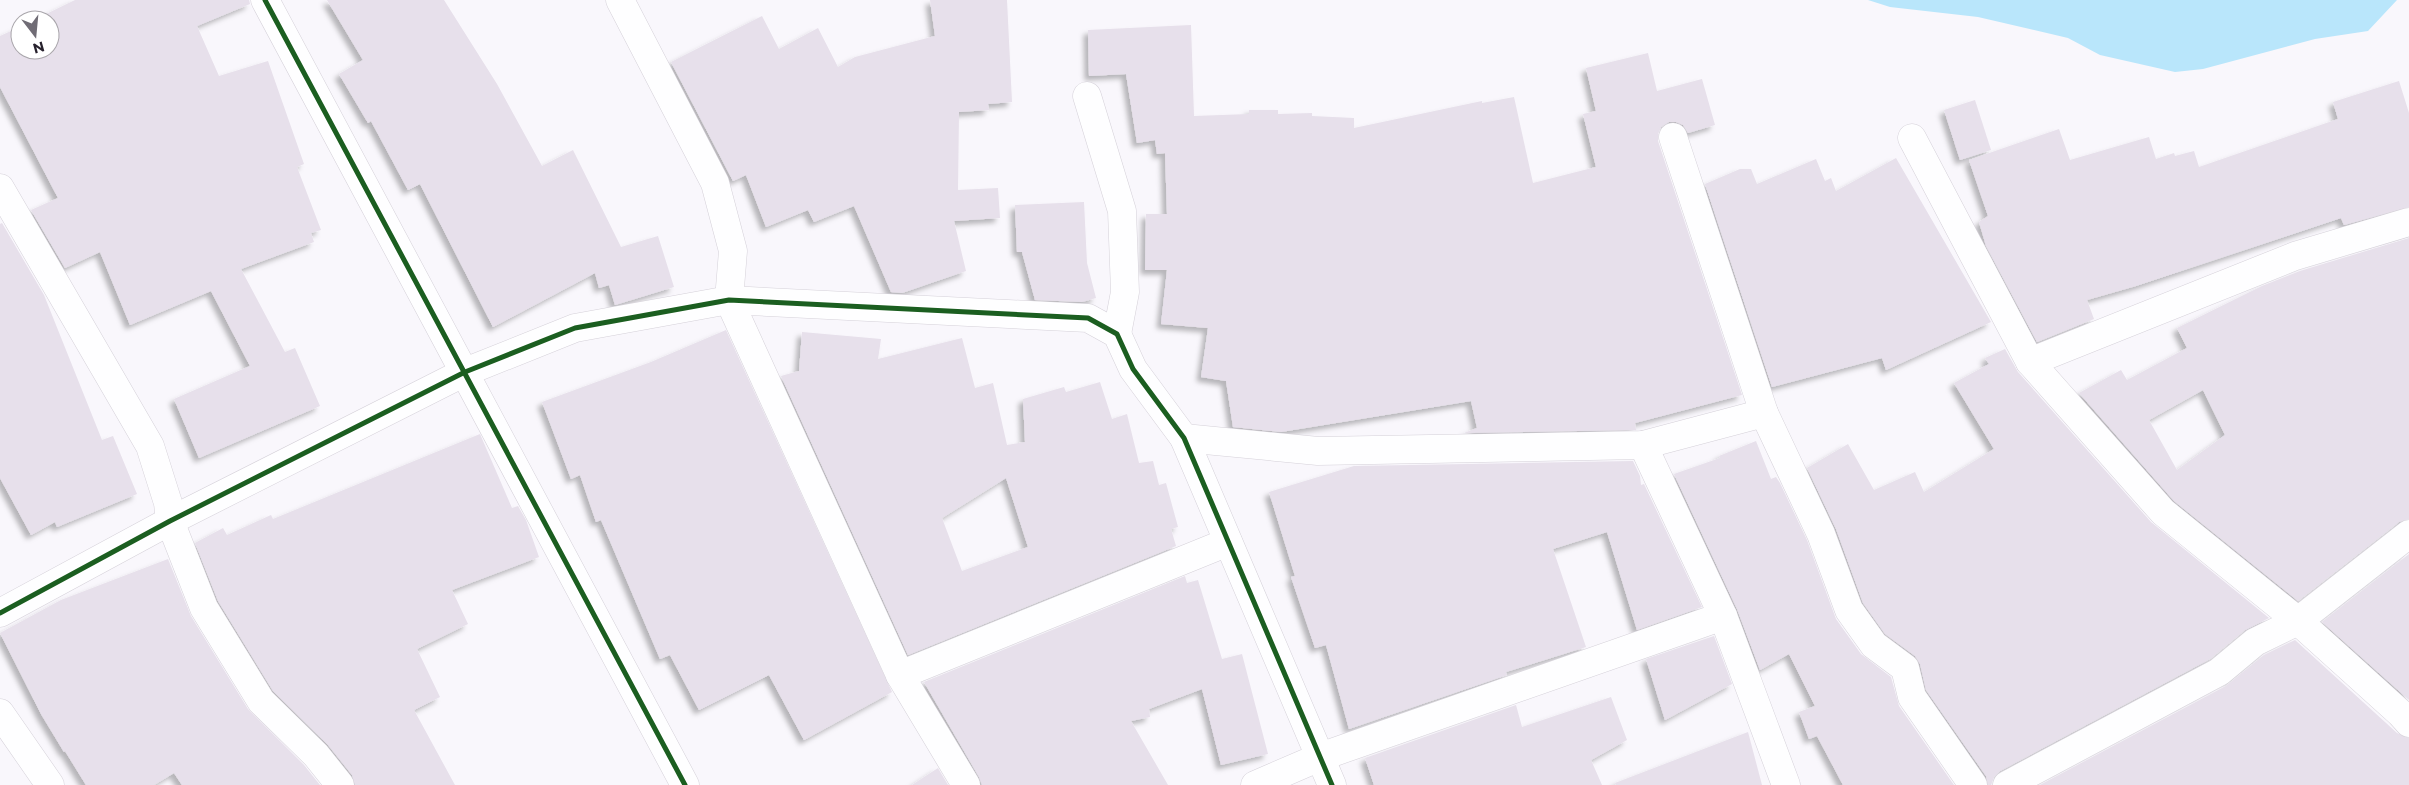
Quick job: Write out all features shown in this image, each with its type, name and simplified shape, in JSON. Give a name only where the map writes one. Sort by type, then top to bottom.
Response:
[{"type":"street","points":[[265,0],[685,785]]},
{"type":"street","points":[[620,0],[715,183],[733,251],[729,300],[900,675],[966,785]]},
{"type":"street","points":[[1087,96],[1122,211],[1125,292],[1117,334],[1133,369],[1184,438],[1332,785]]},
{"type":"street","points":[[1673,137],[1764,413],[1821,534],[1849,610],[1874,645],[1905,668],[1912,698],[1973,785]]},
{"type":"street","points":[[1912,138],[2030,362],[2164,512],[2298,621],[2409,723]]},
{"type":"street","points":[[0,188],[150,446],[168,503],[170,521],[204,608],[262,701],[316,755],[340,785]]},
{"type":"street","points":[[2030,362],[2295,256],[2409,222]]},
{"type":"street","points":[[0,614],[170,521],[465,372],[575,328],[729,300],[1088,318],[1117,334]]},
{"type":"street","points":[[1184,438],[1318,451],[1643,445],[1764,413]]},
{"type":"street","points":[[1643,445],[1722,616],[1786,785]]},
{"type":"street","points":[[2007,785],[2219,672],[2256,642],[2298,621],[2409,534]]},
{"type":"street","points":[[900,675],[1228,542]]},
{"type":"street","points":[[1255,785],[1320,757],[1722,616]]},
{"type":"street","points":[[0,713],[50,785]]},
{"type":"water","points":[[1868,0],[2397,0],[2368,31],[2315,39],[2203,69],[2175,72],[2100,55],[2068,38],[1978,17],[1890,7]]},
{"type":"building","points":[[75,0],[249,0],[250,4],[197,26],[219,76],[268,61],[304,164],[297,167],[321,230],[311,233],[314,242],[241,269],[285,352],[295,348],[320,406],[199,458],[174,399],[250,366],[211,291],[130,325],[100,252],[65,268],[31,210],[58,198],[0,87],[0,36],[10,32],[10,60],[60,60],[60,10],[54,10]]},
{"type":"building","points":[[327,0],[444,0],[497,84],[542,166],[573,150],[621,247],[658,236],[674,287],[615,305],[609,285],[599,288],[595,273],[493,327],[420,184],[408,190],[371,121],[368,123],[339,74],[363,60]]},
{"type":"building","points":[[930,0],[1007,0],[1012,102],[988,104],[989,110],[959,112],[958,190],[998,188],[1000,218],[954,221],[966,271],[902,293],[891,292],[854,206],[814,222],[808,210],[766,227],[746,175],[733,181],[671,62],[762,16],[779,49],[818,28],[838,67],[855,57],[935,36]]},
{"type":"building","points":[[1191,25],[1194,116],[1249,114],[1249,110],[1278,110],[1278,114],[1312,113],[1312,116],[1354,118],[1354,128],[1482,101],[1482,103],[1514,97],[1533,183],[1596,167],[1583,114],[1596,111],[1586,68],[1648,53],[1657,91],[1702,79],[1715,125],[1688,133],[1683,125],[1669,122],[1661,127],[1658,141],[1742,395],[1635,423],[1636,430],[1464,433],[1477,428],[1471,401],[1281,432],[1233,427],[1226,381],[1201,377],[1208,328],[1161,324],[1167,270],[1145,270],[1146,214],[1167,214],[1165,153],[1157,154],[1155,140],[1137,143],[1126,74],[1089,76],[1088,30]]},
{"type":"building","points":[[2399,81],[2409,113],[2409,207],[2344,225],[2341,218],[2136,286],[2087,300],[2094,319],[2037,342],[1986,246],[1979,222],[1988,216],[1969,160],[2059,129],[2070,160],[2149,137],[2156,159],[2174,153],[2175,156],[2194,151],[2199,167],[2338,119],[2333,102]]},
{"type":"building","points":[[1975,100],[1991,150],[1960,160],[1944,110]]},
{"type":"building","points":[[1896,158],[1991,322],[1886,370],[1882,358],[1772,387],[1705,184],[1740,169],[1751,169],[1757,184],[1816,159],[1825,181],[1831,178],[1836,191]]},
{"type":"building","points":[[1084,202],[1087,263],[1096,298],[1082,302],[1035,300],[1022,252],[1017,252],[1015,205]]},
{"type":"building","points":[[2,223],[44,295],[102,440],[113,436],[137,494],[57,527],[55,522],[31,535],[0,478],[0,224]]},
{"type":"building","points":[[2409,238],[2409,519],[2399,522],[2298,601],[2174,501],[2079,393],[2121,370],[2127,380],[2187,348],[2177,328],[2262,286],[2300,271]],"holes":[[[2203,390],[2225,435],[2177,470],[2149,420]]]},
{"type":"building","points":[[726,330],[892,692],[804,740],[769,675],[699,710],[670,655],[660,659],[601,520],[596,522],[580,475],[571,479],[542,402],[651,362]]},
{"type":"building","points":[[802,332],[881,339],[878,359],[962,338],[975,388],[993,383],[1007,445],[1025,442],[1023,399],[1064,387],[1066,392],[1100,382],[1112,419],[1127,414],[1139,463],[1153,461],[1159,485],[1166,483],[1178,527],[1171,529],[1176,546],[908,655],[781,376],[799,371]],"holes":[[[1006,478],[1028,547],[962,571],[942,518]]]},
{"type":"building","points":[[2005,349],[2018,372],[2151,522],[2269,618],[2245,630],[2210,659],[2000,771],[1994,777],[1991,785],[1988,785],[1986,776],[1926,690],[1920,664],[1915,656],[1885,634],[1863,603],[1836,529],[1807,468],[1848,444],[1874,490],[1915,472],[1924,492],[1994,449],[1954,383],[1989,364],[1985,358]]},
{"type":"building","points":[[480,434],[512,508],[518,506],[526,520],[539,557],[452,590],[468,624],[417,649],[440,697],[414,710],[455,785],[355,785],[352,775],[328,745],[273,691],[218,601],[195,543],[223,528],[227,535],[271,515],[273,519]]},
{"type":"building","points":[[1756,441],[1771,479],[1776,477],[1780,483],[1807,540],[1836,619],[1861,654],[1891,677],[1899,706],[1954,785],[1843,785],[1817,736],[1809,739],[1799,712],[1815,706],[1789,654],[1760,670],[1737,609],[1674,474],[1720,458],[1719,456]]},
{"type":"building","points":[[1633,461],[1640,476],[1641,485],[1644,484],[1702,607],[1637,630],[1607,532],[1553,549],[1586,647],[1506,672],[1507,675],[1349,729],[1326,645],[1315,648],[1291,577],[1295,576],[1269,492],[1354,466]]},
{"type":"building","points":[[2409,554],[2409,700],[2322,622]]},
{"type":"building","points":[[168,559],[191,616],[248,709],[304,765],[320,785],[182,785],[174,773],[154,785],[86,785],[41,714],[0,633],[61,600]]},
{"type":"building","points":[[1185,576],[1187,583],[1198,580],[1222,659],[1242,654],[1268,754],[1221,765],[1202,689],[1149,709],[1150,717],[1131,721],[1168,785],[982,785],[924,682]]},
{"type":"building","points":[[1714,636],[1732,684],[1665,720],[1646,659]]},
{"type":"building","points":[[2295,640],[2397,733],[2409,738],[2409,785],[2040,785],[2226,686],[2264,655]]},
{"type":"building","points":[[1611,697],[1627,740],[1591,760],[1602,785],[1374,785],[1365,758],[1516,705],[1522,727]]},
{"type":"building","points":[[1748,732],[1762,785],[1616,785],[1615,783]]},
{"type":"building","points":[[938,768],[948,785],[912,785]]},
{"type":"cycle path","points":[[265,0],[685,785]]},
{"type":"cycle path","points":[[0,613],[170,521],[465,372],[575,328],[729,300],[1088,318],[1117,334],[1133,369],[1184,438],[1332,785]]}]
